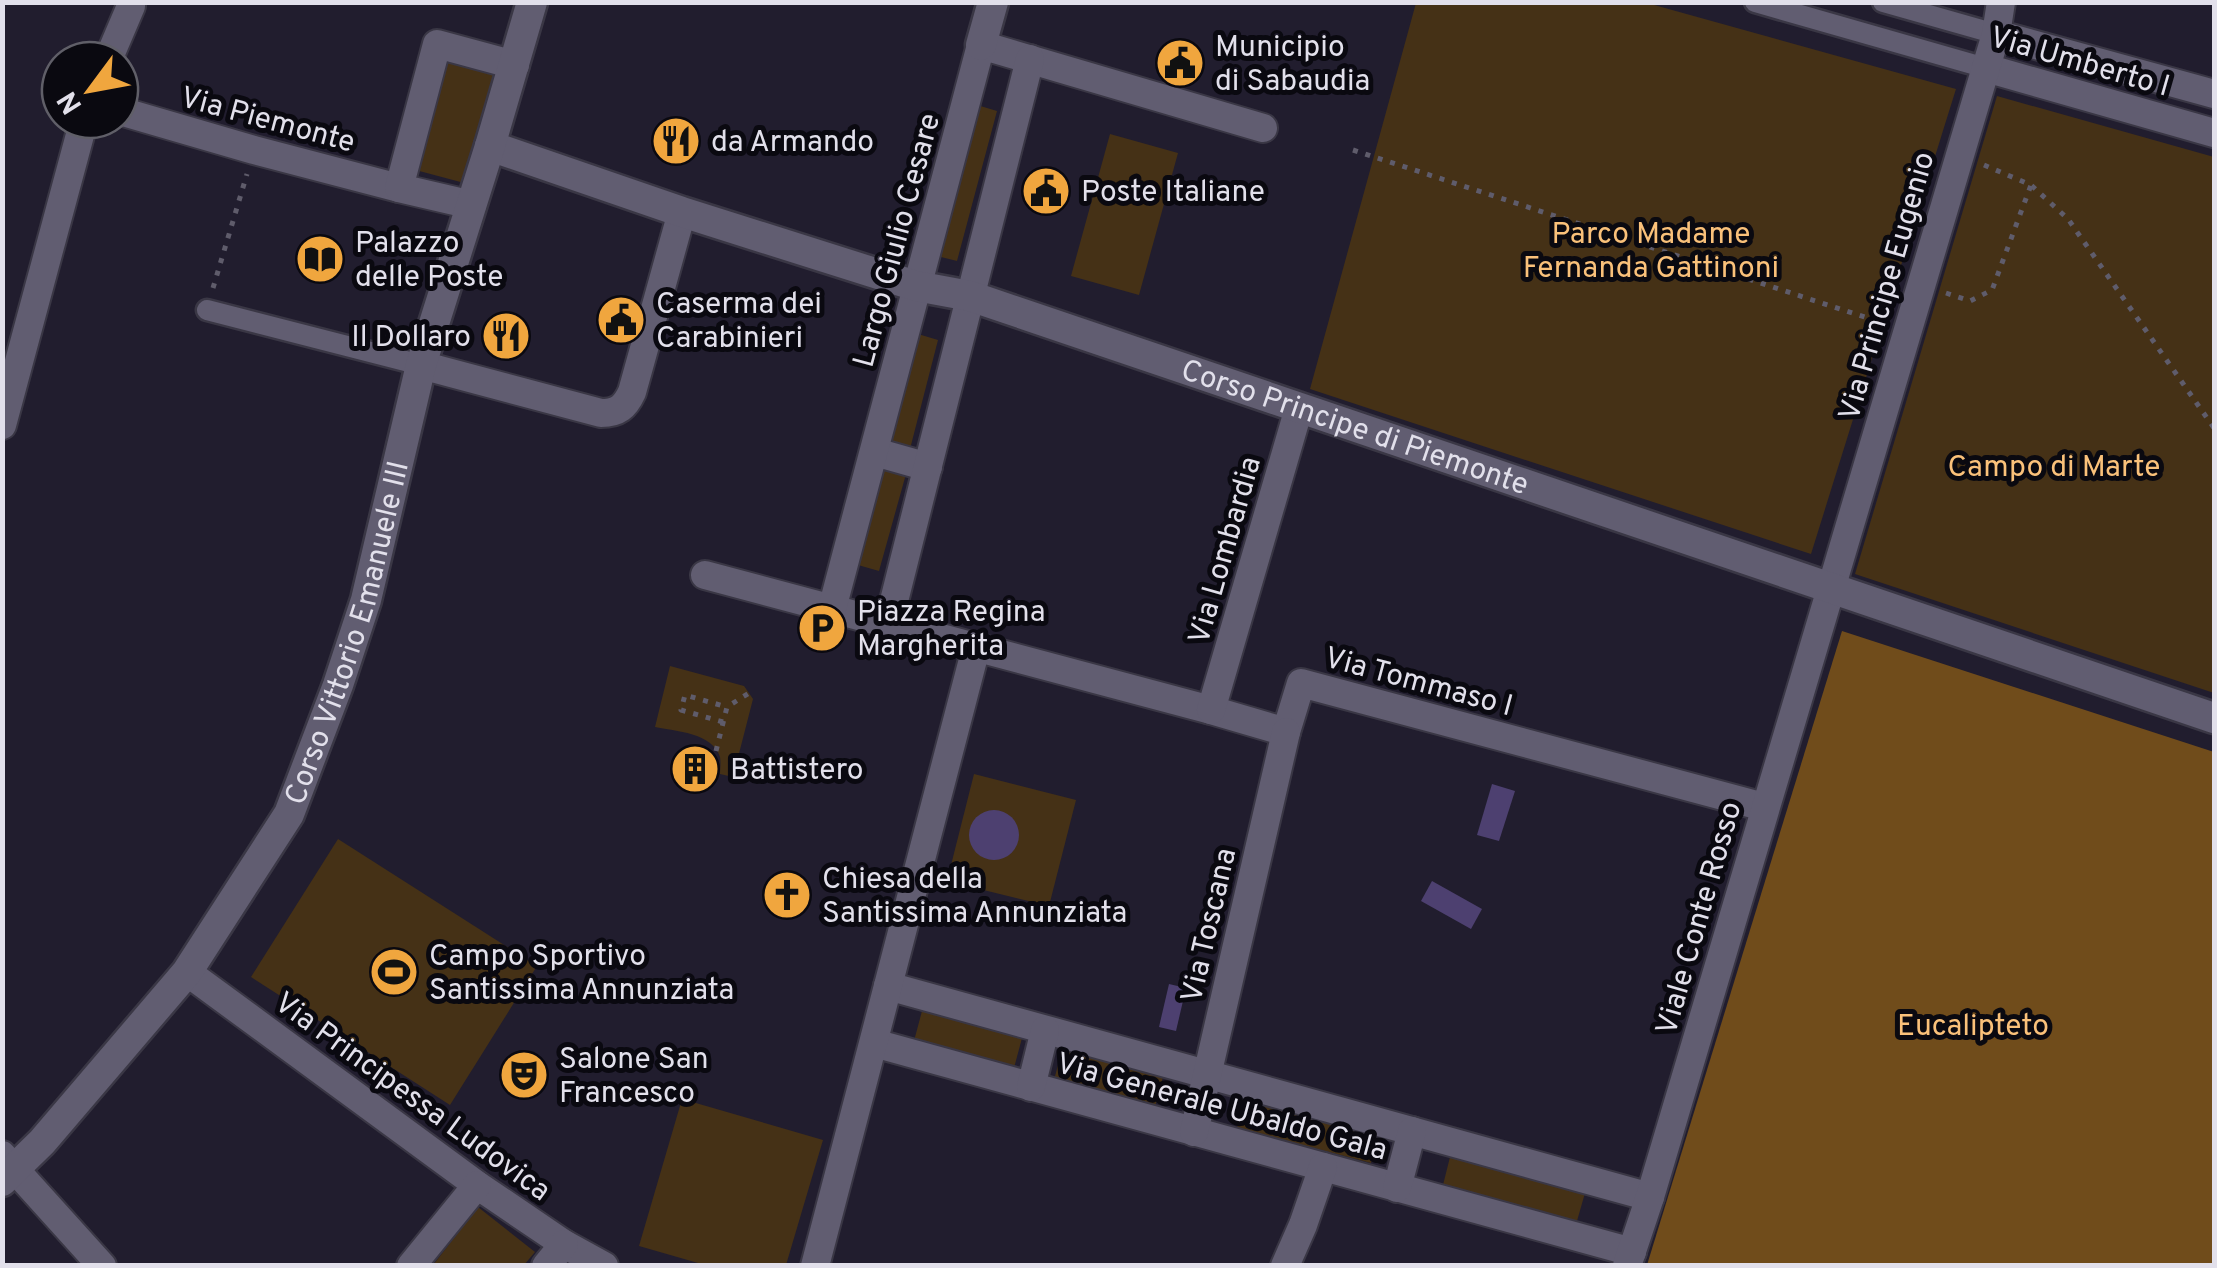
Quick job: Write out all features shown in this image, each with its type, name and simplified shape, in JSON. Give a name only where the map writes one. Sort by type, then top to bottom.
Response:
[{"type":"street","points":[[117,40],[132,6],[130,2]]},
{"type":"street","name":"Corso Vittorio Emanuele III","points":[[7,1168],[42,1142],[187,972],[289,814],[366,600],[421,365],[532,2]]},
{"type":"street","points":[[993,2],[981,44],[1263,128]]},
{"type":"street","name":"Via Umberto I","points":[[1755,2],[2214,134]]},
{"type":"street","name":"Via Umberto I","points":[[1883,2],[2214,94]]},
{"type":"street","name":"Via Principe Eugenio","points":[[1830,588],[1996,34],[2001,2]]},
{"type":"street","points":[[399,188],[437,44],[515,65]]},
{"type":"street","name":"Largo Giulio Cesare","points":[[832,609],[981,44]]},
{"type":"street","points":[[888,625],[1030,59]]},
{"type":"street","name":"Via Piemonte","points":[[140,117],[254,150],[472,204]]},
{"type":"street","points":[[2,425],[79,140]]},
{"type":"street","name":"Corso Principe di Piemonte","points":[[490,146],[916,286],[970,296],[2214,718]]},
{"type":"street","points":[[207,310],[611,413],[620,410],[632,392],[682,212]]},
{"type":"street","name":"Via Lombardia","points":[[1211,710],[1299,408]]},
{"type":"street","points":[[875,452],[928,467]]},
{"type":"street","points":[[705,575],[1286,732]]},
{"type":"street","name":"Viale Conte Rosso","points":[[1629,1259],[1830,588]]},
{"type":"street","points":[[814,1266],[976,648]]},
{"type":"street","name":"Via Tommaso I","points":[[1286,732],[1300,683],[1764,807]]},
{"type":"street","name":"Via Toscana","points":[[1194,1132],[1286,732]]},
{"type":"street","name":"Via Principessa Ludovica","points":[[187,972],[478,1185],[555,1255],[604,1266]]},
{"type":"street","name":"Via Generale Ubaldo Gala","points":[[888,986],[1650,1197]]},
{"type":"street","name":"Via Generale Ubaldo Gala","points":[[1030,1087],[1044,1030]]},
{"type":"street","name":"Via Generale Ubaldo Gala","points":[[874,1044],[1397,1188],[1629,1259]]},
{"type":"street","name":"Via Generale Ubaldo Gala","points":[[1397,1188],[1412,1131]]},
{"type":"street","points":[[1286,1266],[1323,1167]]},
{"type":"street","points":[[7,1168],[102,1266]]},
{"type":"street","points":[[411,1266],[478,1185]]},
{"type":"path","points":[[207,310],[254,150]]},
{"type":"path","points":[[1353,150],[1906,331]]},
{"type":"path","points":[[1959,154],[2031,185],[2068,219],[2214,428]]},
{"type":"path","points":[[1920,286],[1970,301],[1992,290],[2031,185]]},
{"type":"path","points":[[716,751],[727,707],[749,693]]},
{"type":"path","points":[[723,722],[681,710],[685,695],[727,707]]},
{"type":"green space","name":"Parco Madame Fernanda Gattinoni","points":[[1416,3],[1647,3],[1956,89],[1811,554],[1310,389]]},
{"type":"green space","points":[[436,57],[496,73],[468,184],[408,168]]},
{"type":"green space","name":"Campo di Marte","points":[[1997,96],[2214,157],[2214,693],[1855,574]]},
{"type":"green space","points":[[977,105],[997,111],[957,261],[937,256]]},
{"type":"green space","points":[[1110,134],[1178,153],[1139,295],[1071,276]]},
{"type":"green space","points":[[918,334],[938,340],[910,449],[890,444]]},
{"type":"green space","points":[[885,468],[906,474],[879,571],[858,565]]},
{"type":"green space","name":"Eucalipteto","points":[[1842,631],[2214,752],[2214,1265],[1647,1265]]},
{"type":"green space","points":[[670,666],[744,686],[753,699],[733,777],[720,774],[720,757],[710,743],[692,734],[655,727]]},
{"type":"green space","points":[[974,774],[1076,800],[1049,906],[947,881]]},
{"type":"green space","name":"Campo Sportivo Santissima Annunziata","points":[[338,839],[537,966],[450,1105],[251,977]]},
{"type":"green space","points":[[922,1011],[1022,1038],[1014,1068],[914,1041]]},
{"type":"green space","points":[[1062,1050],[1163,1077],[1155,1107],[1054,1080]]},
{"type":"green space","points":[[682,1099],[823,1140],[786,1265],[705,1265],[639,1246]]},
{"type":"green space","points":[[1244,1101],[1378,1136],[1371,1163],[1237,1128]]},
{"type":"green space","points":[[1450,1157],[1585,1193],[1577,1221],[1443,1185]]},
{"type":"green space","points":[[478,1207],[535,1252],[524,1265],[433,1265]]},
{"type":"shaded area","points":[[1492,784],[1515,791],[1499,841],[1477,835]]},
{"type":"shaded area","points":[[994,810],[1012,817],[1019,835],[1012,853],[994,860],[976,853],[969,835],[976,817]]},
{"type":"shaded area","points":[[1432,881],[1482,909],[1471,929],[1421,901]]},
{"type":"shaded area","points":[[1169,984],[1186,988],[1176,1031],[1159,1027]]},
{"type":"place","name":"Municipio di Sabaudia","points":[[1180,63]]},
{"type":"place","name":"da Armando","points":[[676,141]]},
{"type":"place","name":"Poste Italiane","points":[[1046,191]]},
{"type":"place","name":"Palazzo delle Poste","points":[[320,259]]},
{"type":"place","name":"Caserma dei Carabinieri","points":[[621,320]]},
{"type":"place","name":"Il Dollaro","points":[[506,336]]},
{"type":"place","name":"Piazza Regina Margherita","points":[[822,628]]},
{"type":"place","name":"Battistero","points":[[695,769]]},
{"type":"place","name":"Chiesa della Santissima Annunziata","points":[[787,895]]},
{"type":"place","name":"Campo Sportivo Santissima Annunziata","points":[[394,972]]},
{"type":"place","name":"Salone San Francesco","points":[[524,1075]]}]
